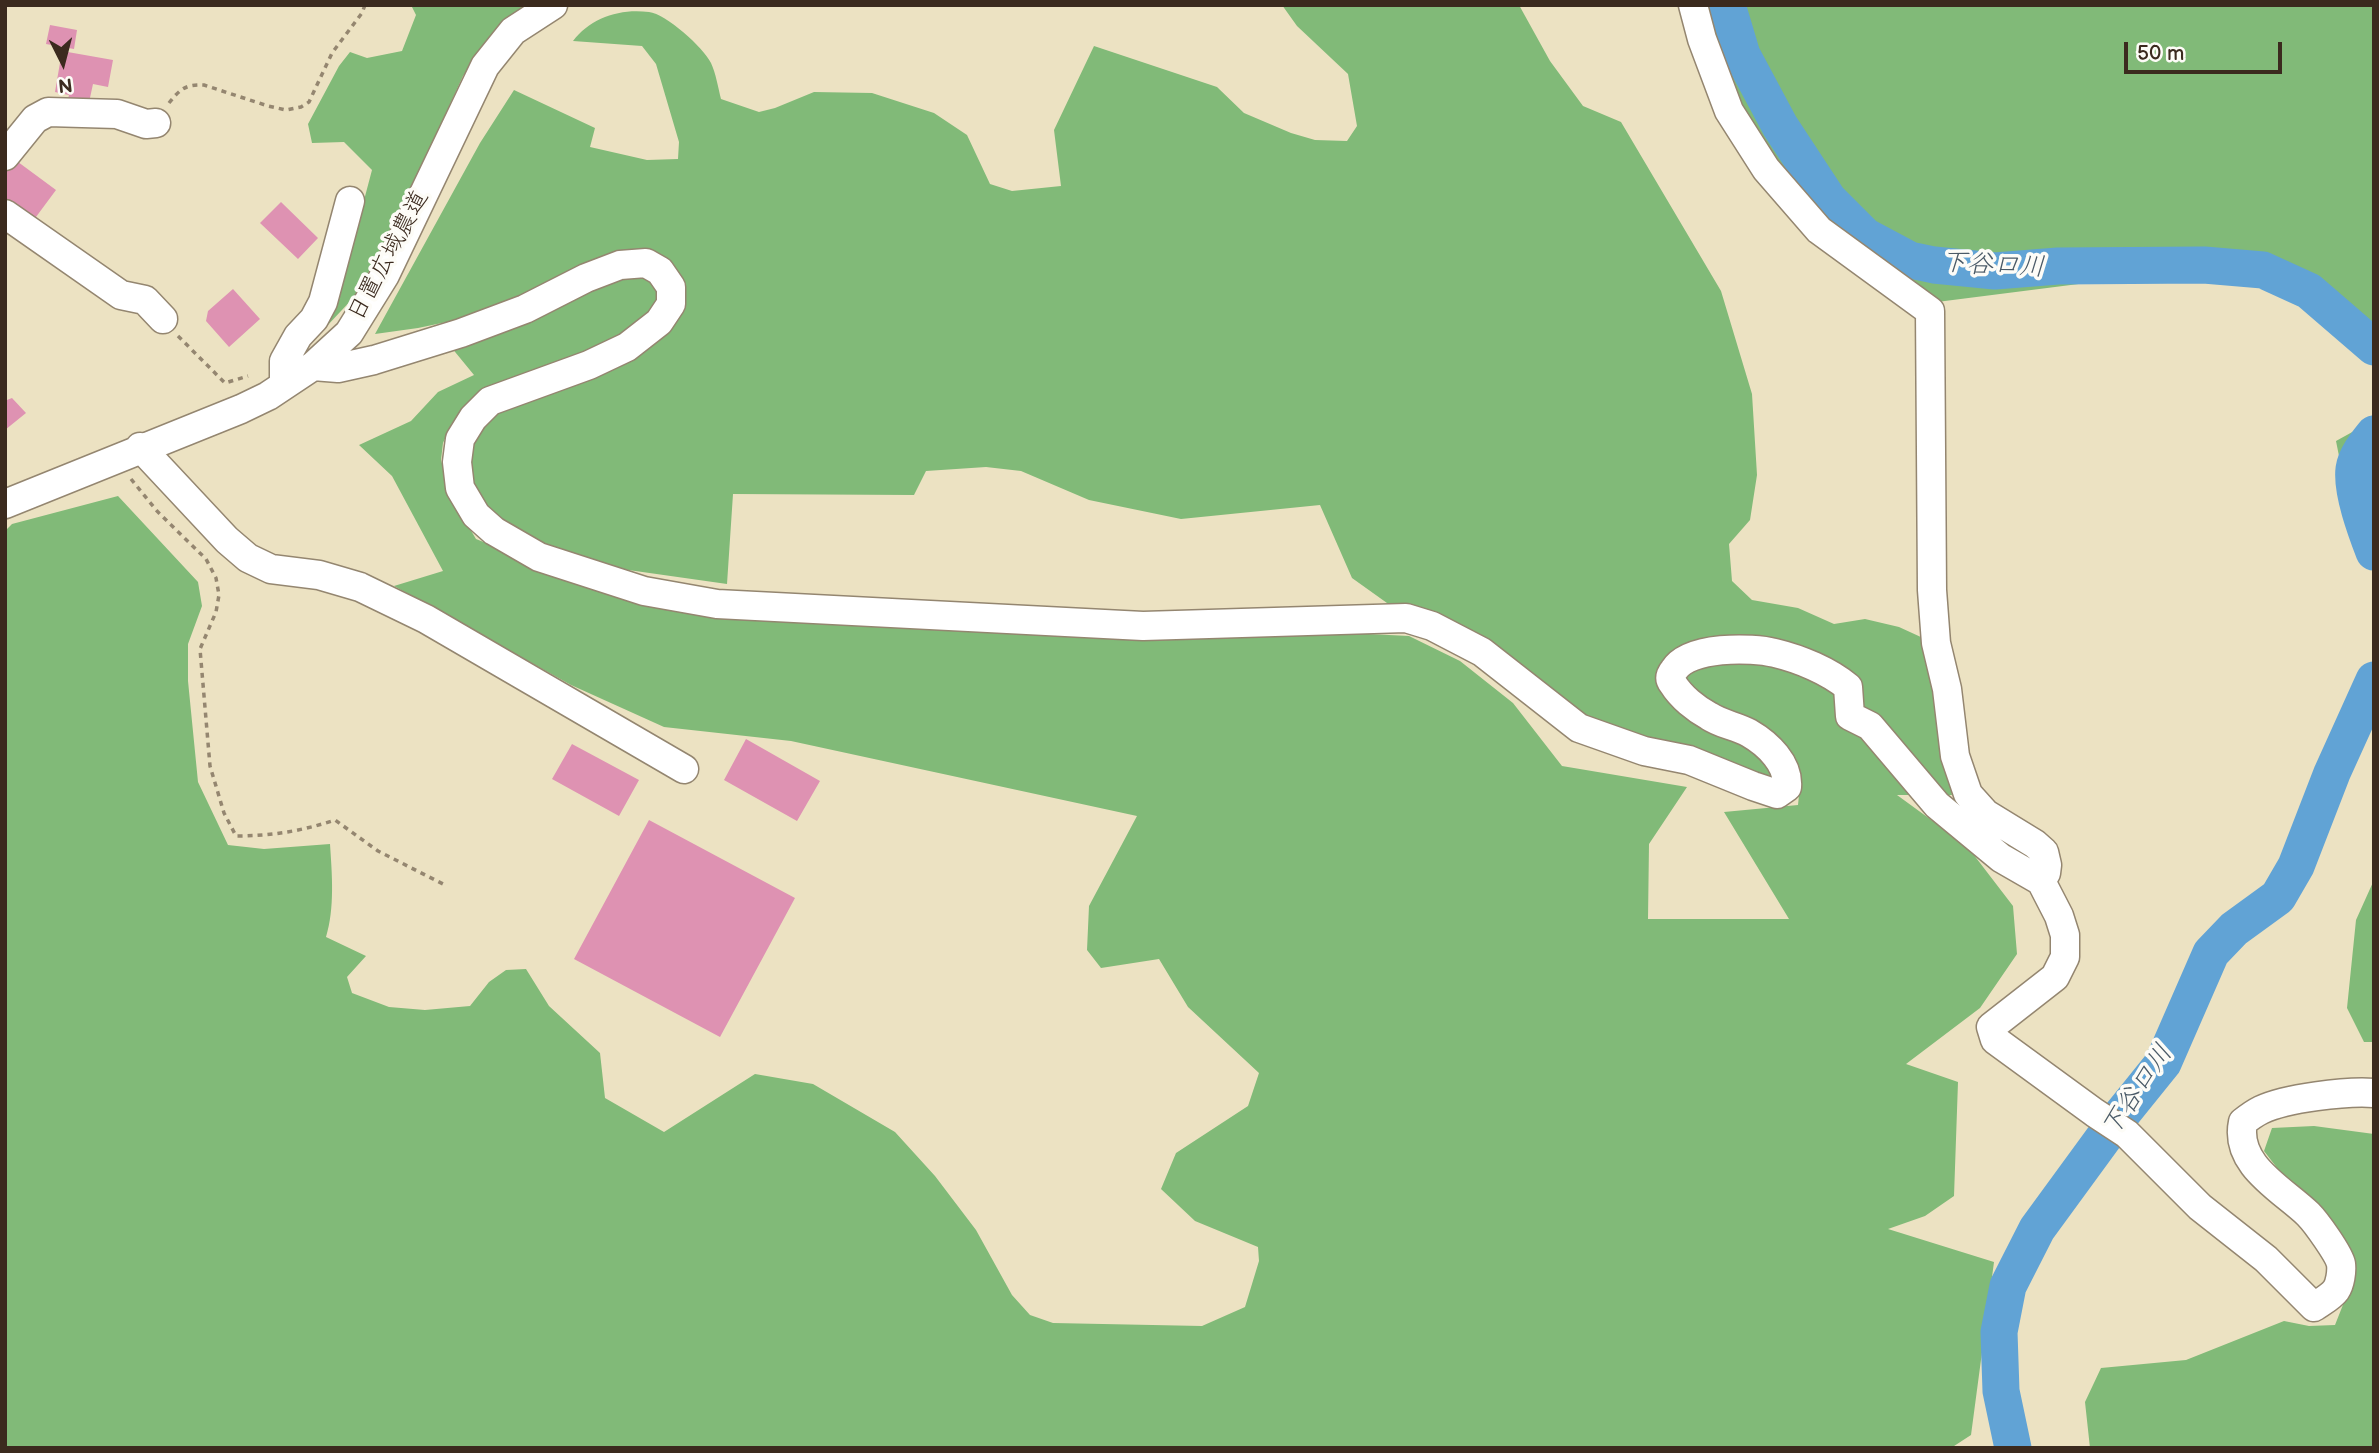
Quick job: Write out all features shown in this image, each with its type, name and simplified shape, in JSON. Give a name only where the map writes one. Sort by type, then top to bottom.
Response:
[{"type":"street","name":"日置広域農道","points":[[5,504],[127,453],[201,426],[268,396],[313,366],[349,333],[385,275],[485,66],[513,31],[553,5]]},
{"type":"street","points":[[1693,5],[1702,39],[1729,111],[1766,169],[1819,230],[1930,311],[1932,590],[1936,643],[1947,689],[1955,756],[1968,794],[1986,814],[2044,852],[2047,865],[2041,881]]},
{"type":"street","points":[[5,156],[35,118],[48,112],[117,114],[146,124],[156,122]]},
{"type":"street","points":[[284,385],[284,361],[298,336],[314,319],[323,302],[350,201]]},
{"type":"street","points":[[5,214],[121,295],[145,300],[163,319]]},
{"type":"street","points":[[313,366],[338,368],[449,337],[525,309],[586,278],[620,265],[646,263],[660,271],[671,287],[671,304],[659,322],[626,347],[589,365],[490,401],[472,418],[460,439],[457,462],[460,488],[476,515],[494,531],[538,557],[644,591],[717,604],[1143,626],[1406,618],[1433,626],[1482,652],[1579,728],[1644,751],[1689,760],[1777,794],[1787,787],[1788,778],[1773,752],[1749,733],[1710,717],[1687,700],[1671,682],[1670,675],[1678,663],[1702,653],[1736,649],[1777,653],[1834,676],[1847,688],[1850,716],[1870,726],[1937,805],[2001,858],[2041,881],[2059,916],[2065,935],[2065,957],[2055,976],[1991,1027],[1995,1040],[2127,1134],[2200,1207],[2266,1259],[2314,1307],[2335,1292],[2341,1275],[2341,1262],[2309,1216],[2270,1184],[2246,1154],[2240,1134],[2242,1122],[2262,1110],[2293,1101],[2329,1095],[2374,1093]]},
{"type":"street","points":[[127,453],[248,558],[271,569],[319,575],[371,592],[426,619],[684,769]]},
{"type":"path","points":[[156,122],[179,89],[190,84],[204,85],[286,110],[301,107],[309,102],[331,53],[362,13],[365,5]]},
{"type":"path","points":[[163,319],[225,383],[252,375]]},
{"type":"path","points":[[127,453],[156,511],[206,559],[216,578],[218,604],[200,649],[210,766],[224,813],[236,836],[267,836],[308,829],[335,820],[378,851],[443,884]]},
{"type":"green space","points":[[411,5],[529,5],[503,22],[463,76],[393,228],[356,295],[326,327],[350,253],[372,170],[344,142],[312,143],[308,124],[339,66],[350,52],[367,58],[402,51],[416,15]]},
{"type":"green space","points":[[1282,5],[1519,5],[1550,61],[1583,106],[1621,122],[1721,291],[1752,394],[1757,475],[1750,520],[1729,544],[1732,581],[1752,600],[1798,608],[1834,624],[1865,619],[1899,627],[1923,638],[1938,700],[1952,795],[1897,795],[1967,846],[2013,906],[2017,954],[1980,1008],[1906,1064],[1958,1082],[1954,1196],[1925,1216],[1888,1229],[1994,1262],[1971,1435],[1951,1448],[5,1448],[5,531],[12,524],[118,496],[198,582],[202,606],[188,644],[188,681],[198,782],[228,845],[264,849],[330,844],[332,903],[326,937],[366,956],[347,977],[352,993],[389,1007],[425,1010],[470,1006],[489,982],[506,970],[526,969],[549,1006],[600,1053],[605,1098],[664,1132],[755,1074],[813,1084],[895,1132],[935,1176],[976,1230],[1012,1295],[1030,1315],[1053,1323],[1202,1326],[1245,1307],[1259,1261],[1258,1247],[1195,1221],[1161,1189],[1176,1153],[1248,1106],[1259,1073],[1188,1007],[1159,959],[1101,968],[1087,950],[1089,906],[1137,816],[791,741],[664,727],[571,685],[394,586],[443,571],[392,476],[359,445],[411,421],[438,392],[474,375],[451,347],[579,294],[641,272],[657,284],[658,304],[619,339],[479,398],[452,423],[443,443],[441,460],[451,497],[476,539],[622,597],[1409,636],[1460,661],[1513,703],[1562,766],[1687,787],[1649,844],[1648,919],[1789,919],[1724,812],[1798,805],[1801,775],[1771,787],[1615,751],[1529,672],[1394,608],[1352,578],[1320,505],[1181,519],[1089,500],[1021,471],[986,467],[926,471],[914,495],[733,494],[727,584],[579,563],[499,524],[476,499],[468,448],[495,408],[663,334],[669,264],[594,265],[461,319],[375,334],[480,143],[514,90],[595,128],[590,147],[647,160],[678,159],[679,142],[656,64],[642,46],[573,41],[588,26],[607,16],[638,11],[656,14],[665,19],[683,32],[707,56],[721,99],[759,112],[814,92],[872,93],[934,113],[967,135],[990,184],[1012,191],[1061,186],[1054,130],[1094,46],[1217,87],[1244,113],[1291,133],[1315,140],[1347,141],[1357,126],[1348,74],[1297,26]]},
{"type":"green space","points":[[1704,5],[2374,5],[2374,331],[2348,311],[2240,277],[2110,280],[1937,302],[1832,229],[1782,171],[1743,114]]},
{"type":"green space","points":[[2374,420],[2374,460],[2339,456],[2336,441]]},
{"type":"green space","points":[[2374,880],[2374,1042],[2364,1042],[2347,1008],[2356,920]]},
{"type":"green space","points":[[2314,1126],[2374,1134],[2374,1448],[2090,1448],[2085,1402],[2101,1368],[2186,1360],[2284,1321],[2309,1326],[2335,1325],[2350,1287],[2291,1186],[2264,1151],[2272,1128]]},
{"type":"building","points":[[50,25],[77,30],[74,49],[46,44]]},
{"type":"building","points":[[62,51],[113,60],[108,87],[93,84],[88,107],[67,103],[69,95],[55,92]]},
{"type":"building","points":[[14,159],[56,190],[33,221],[5,201],[5,172]]},
{"type":"building","points":[[281,202],[318,238],[298,259],[260,223]]},
{"type":"building","points":[[233,289],[260,319],[229,347],[206,321],[208,311]]},
{"type":"building","points":[[5,398],[12,398],[26,413],[5,430]]},
{"type":"building","points":[[746,739],[820,781],[797,821],[724,780]]},
{"type":"building","points":[[572,744],[639,780],[619,816],[552,779]]},
{"type":"building","points":[[649,820],[795,898],[720,1037],[574,959]]},
{"type":"waterway","name":"下谷口川","points":[[1727,5],[1742,55],[1780,126],[1828,199],[1865,236],[1910,260],[1995,271],[2058,266],[2204,265],[2263,270],[2309,291],[2374,347]]},
{"type":"waterway","name":"下谷口川","points":[[2374,434],[2362,450],[2354,469],[2360,511],[2374,552]]},
{"type":"waterway","name":"下谷口川","points":[[2013,1448],[2001,1391],[1999,1332],[2008,1286],[2037,1229],[2113,1125],[2163,1063],[2211,953],[2234,929],[2278,897],[2296,866],[2332,773],[2374,680]]}]
